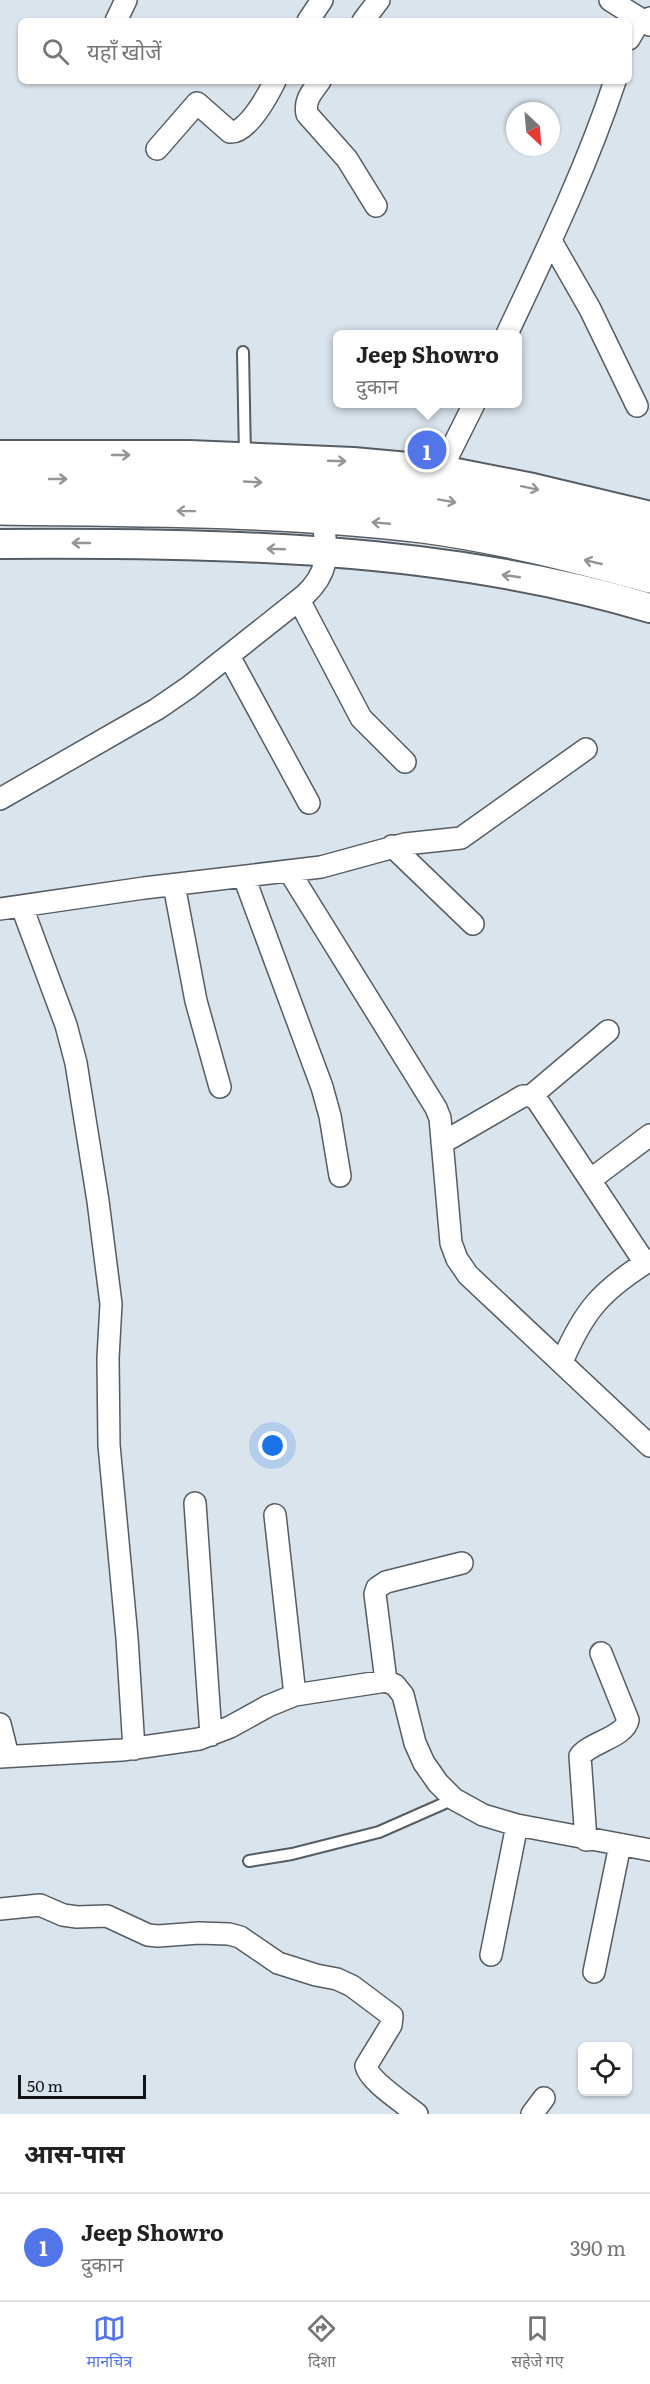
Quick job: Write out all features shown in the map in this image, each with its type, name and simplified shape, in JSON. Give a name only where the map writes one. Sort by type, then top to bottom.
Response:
[{"type":"highway","points":[[0,479],[228,512],[424,526],[537,548],[650,576]]},
{"type":"highway","points":[[0,508],[238,481],[329,487],[424,497],[523,514],[650,545]]},
{"type":"street","points":[[117,18],[126,0]]},
{"type":"street","points":[[310,18],[322,0]]},
{"type":"street","points":[[365,18],[379,0]]},
{"type":"street","points":[[610,0],[648,21]]},
{"type":"street","points":[[632,34],[636,27],[648,21]]},
{"type":"street","points":[[157,148],[197,103],[230,132],[236,133],[257,110],[273,84]]},
{"type":"street","points":[[318,84],[308,97],[305,106],[307,114],[347,159],[376,206]]},
{"type":"street","points":[[509,330],[551,241],[601,124],[614,84]]},
{"type":"street","points":[[551,241],[590,309],[637,406]]},
{"type":"street","points":[[441,470],[472,408]]},
{"type":"street","points":[[0,455],[189,455],[353,462],[441,470],[564,495],[650,516]]},
{"type":"street","points":[[0,799],[157,709],[299,600],[318,583],[325,568],[323,517]]},
{"type":"street","points":[[0,544],[117,543],[326,551],[528,578],[650,608]]},
{"type":"street","points":[[299,600],[361,718],[405,762]]},
{"type":"street","points":[[229,656],[309,803]]},
{"type":"street","points":[[0,909],[289,871],[343,862],[392,846],[461,838],[586,749]]},
{"type":"street","points":[[392,846],[473,924]]},
{"type":"street","points":[[289,871],[430,1097],[440,1118],[451,1243],[457,1259],[468,1275],[650,1446]]},
{"type":"street","points":[[244,877],[322,1087],[330,1116],[340,1176]]},
{"type":"street","points":[[174,885],[196,1001],[220,1087]]},
{"type":"street","points":[[22,907],[66,1025],[76,1063],[94,1170],[111,1304],[108,1358],[109,1445],[127,1638],[134,1749]]},
{"type":"street","points":[[531,1096],[608,1031]]},
{"type":"street","points":[[442,1143],[523,1096],[531,1096],[537,1100],[648,1262],[613,1285],[588,1311],[574,1333],[562,1362]]},
{"type":"street","points":[[590,1180],[650,1135]]},
{"type":"street","points":[[195,1503],[211,1735]]},
{"type":"street","points":[[275,1515],[295,1695]]},
{"type":"street","points":[[386,1681],[375,1594],[377,1588],[386,1582],[462,1563]]},
{"type":"street","points":[[586,1840],[580,1756],[585,1750],[623,1730],[628,1720],[601,1653]]},
{"type":"street","points":[[0,1724],[4,1756],[134,1749],[211,1735],[295,1695],[386,1681],[395,1685],[403,1695],[415,1743],[424,1763],[438,1783],[454,1799],[483,1815],[517,1826],[650,1850]]},
{"type":"street","points":[[491,1955],[517,1826]]},
{"type":"street","points":[[594,1972],[620,1845]]},
{"type":"street","points":[[0,1909],[40,1905],[63,1915],[107,1916],[148,1935],[229,1934],[240,1938],[278,1963],[337,1979],[352,1986],[392,2016],[391,2025],[366,2066],[366,2070],[373,2079],[417,2114]]},
{"type":"lane","points":[[243,352],[245,458]]},
{"type":"lane","points":[[249,1861],[292,1854],[379,1832],[454,1799]]},
{"type":"place","name":"Jeep Showro","points":[[427,450]]}]
